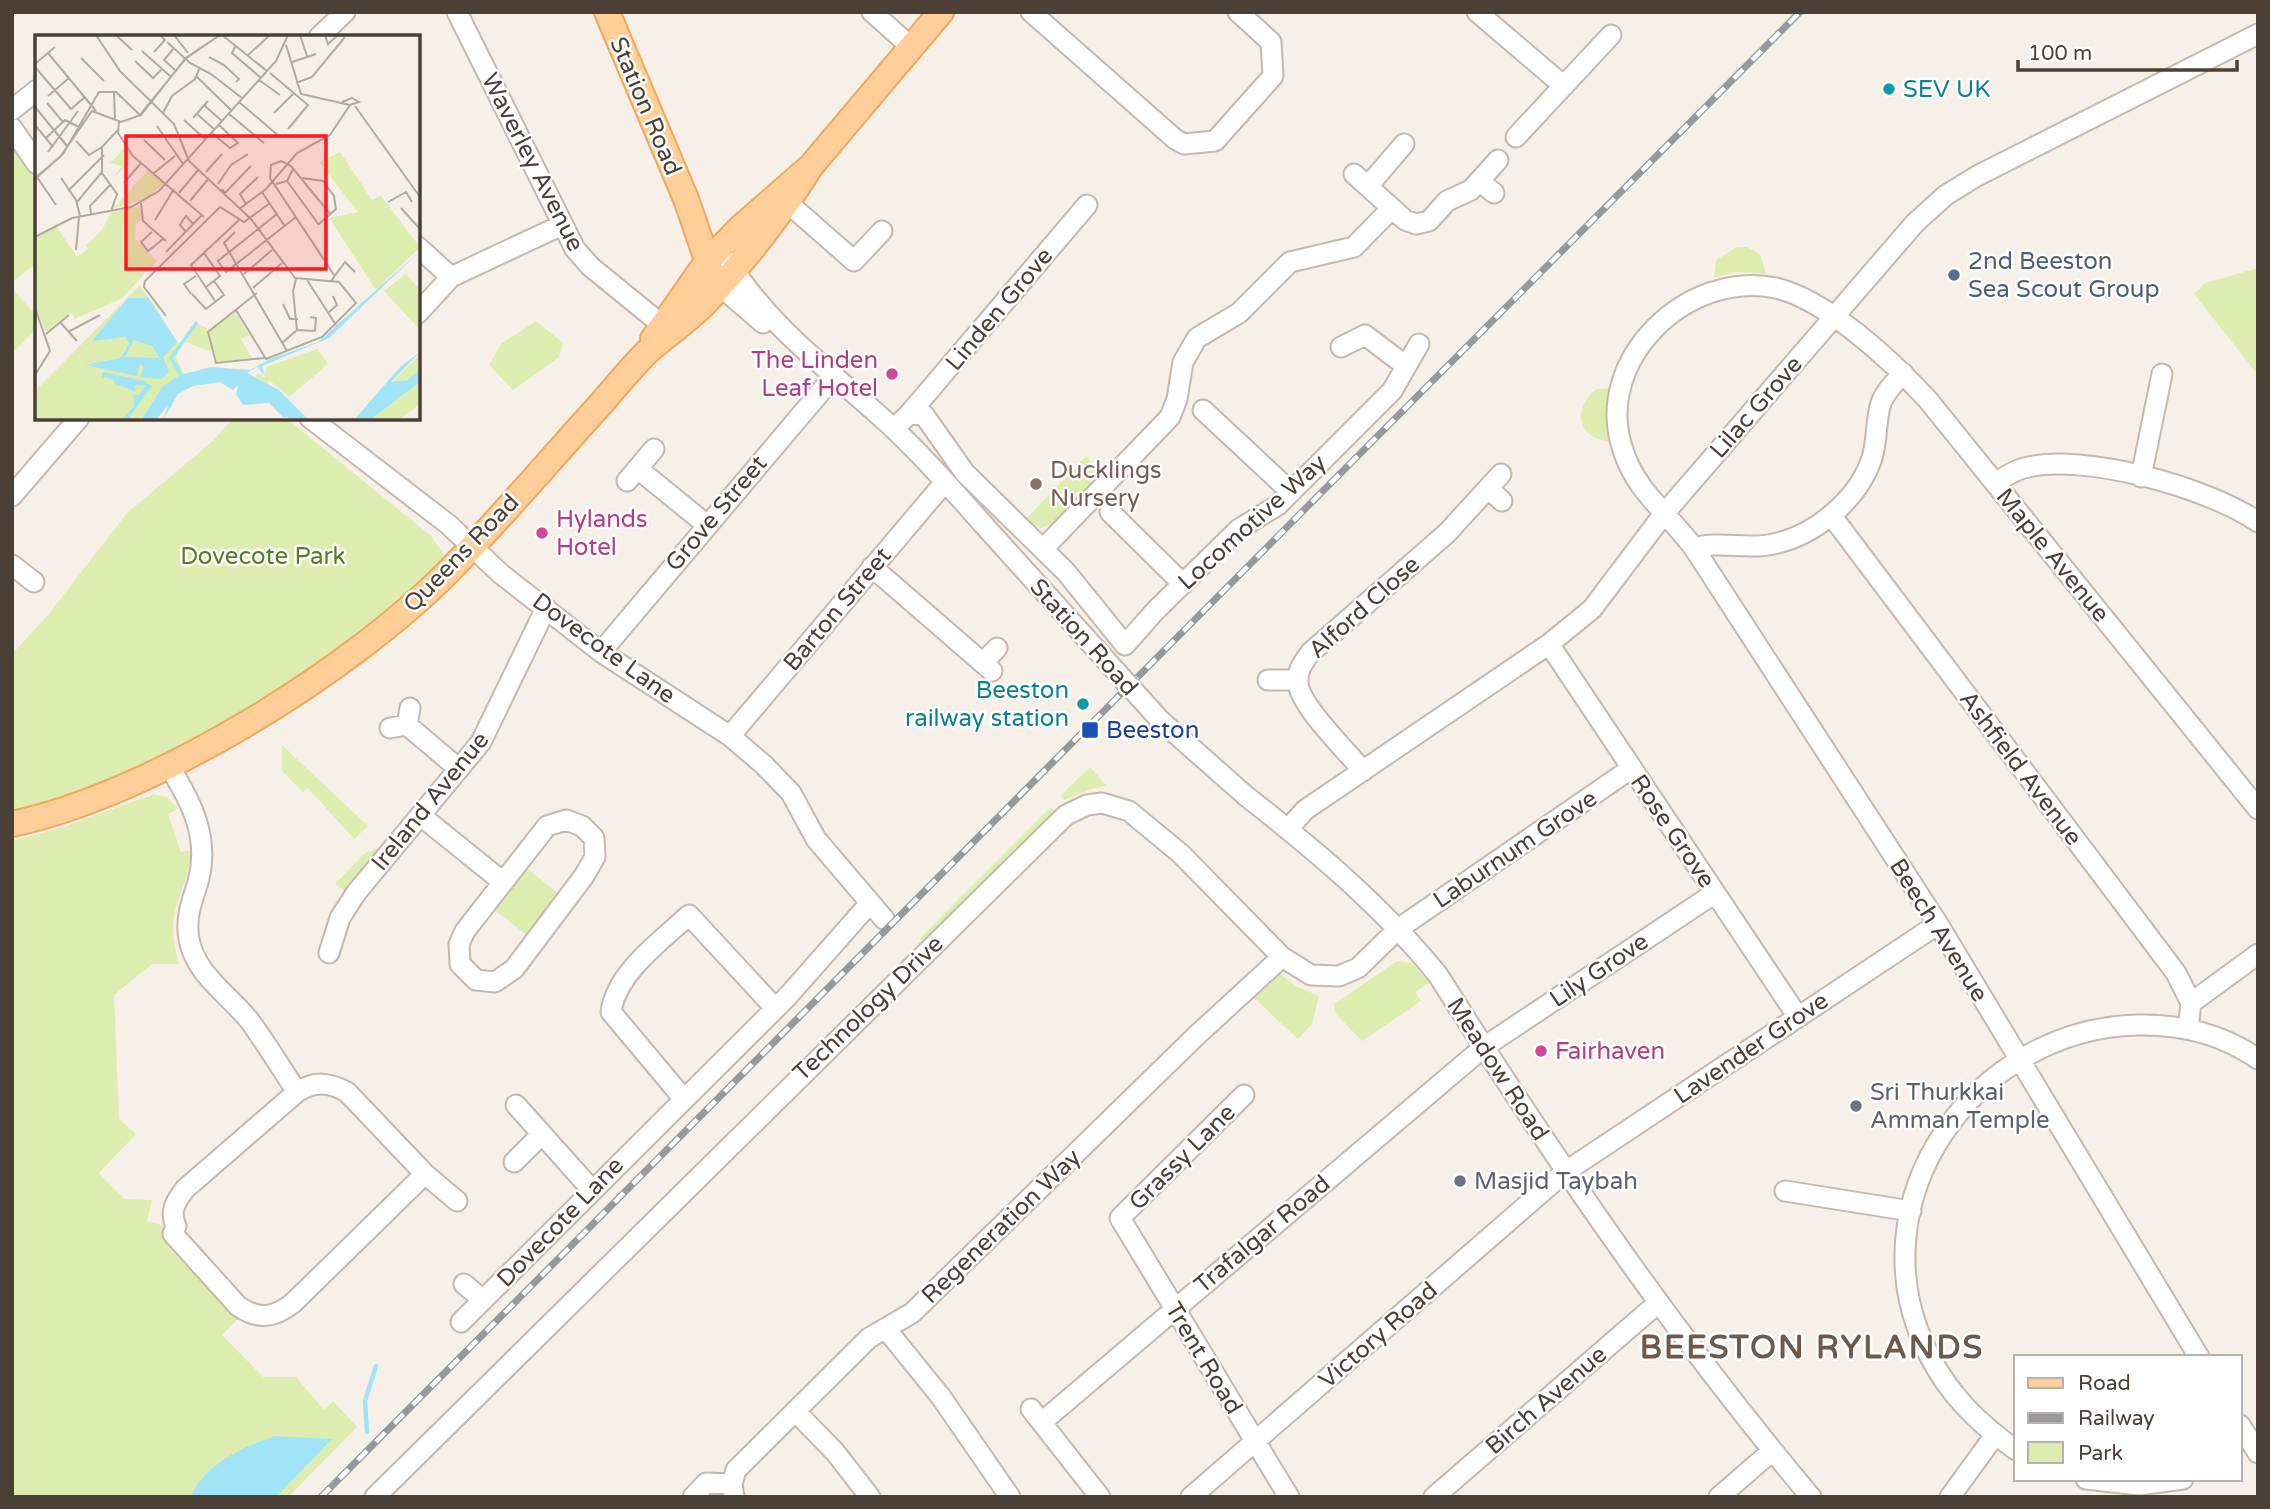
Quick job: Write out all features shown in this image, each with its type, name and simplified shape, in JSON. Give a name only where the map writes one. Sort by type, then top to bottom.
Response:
[{"type":"main road","name":"Station Road","points":[[607,12],[686,198],[713,256],[727,278]]},
{"type":"main road","name":"Queens Road","points":[[12,824],[55,812],[169,766],[248,721],[382,631],[418,601],[472,547],[647,352],[683,324],[727,278],[788,203],[811,166],[940,12]]},
{"type":"main road","name":"Queens Road","points":[[647,352],[661,324],[713,256],[811,166]]},
{"type":"street","points":[[321,35],[345,12]]},
{"type":"street","name":"Waverley Avenue","points":[[457,12],[562,225],[582,259],[661,324]]},
{"type":"street","points":[[872,12],[910,46]]},
{"type":"street","points":[[1031,12],[1184,144],[1215,141],[1273,76],[1271,42],[1238,12]]},
{"type":"street","points":[[1477,12],[1563,86]]},
{"type":"street","points":[[1516,137],[1611,35]]},
{"type":"street","name":"Lilac Grove","points":[[1288,829],[1305,810],[1549,644],[1592,609],[1663,515],[1915,223],[1946,195],[1976,176],[2257,37]]},
{"type":"street","points":[[12,110],[35,92]]},
{"type":"street","points":[[12,128],[35,161]]},
{"type":"street","points":[[1404,144],[1361,180],[1411,223],[1429,221],[1447,201],[1487,187],[1497,160]]},
{"type":"street","points":[[788,203],[853,261],[882,231]]},
{"type":"street","name":"Linden Grove","points":[[910,413],[1087,205]]},
{"type":"street","points":[[1043,549],[1170,417],[1177,399],[1183,362],[1197,338],[1239,313],[1290,262],[1311,255],[1339,252],[1359,243],[1392,208]]},
{"type":"street","points":[[420,311],[450,277],[562,225]]},
{"type":"street","points":[[420,249],[450,277]]},
{"type":"street","name":"Station Road","points":[[727,278],[783,332],[894,429],[1160,720],[1246,796],[1288,829]]},
{"type":"street","name":"Maple Avenue","points":[[1663,515],[1648,499],[1630,467],[1619,432],[1619,411],[1625,380],[1647,335],[1674,310],[1708,292],[1726,288],[1776,288],[1812,302],[1903,373],[2258,809]]},
{"type":"street","points":[[1341,347],[1364,335],[1406,366]]},
{"type":"street","name":"Locomotive Way","points":[[1125,645],[1239,529],[1278,505],[1392,391],[1419,344]]},
{"type":"street","points":[[1694,548],[1707,544],[1769,545],[1789,539],[1831,515],[1853,495],[1862,481],[1872,459],[1881,403],[1903,373]]},
{"type":"street","points":[[2141,477],[2162,374]]},
{"type":"street","name":"Grove Street","points":[[601,652],[834,376]]},
{"type":"street","points":[[1203,410],[1291,492]]},
{"type":"street","points":[[894,429],[910,413]]},
{"type":"street","name":"Station Road","points":[[910,413],[925,415],[965,473],[1076,584],[1125,645]]},
{"type":"street","points":[[12,496],[77,420]]},
{"type":"street","name":"Dovecote Lane","points":[[317,420],[601,652],[730,736],[777,776],[791,793],[816,839],[884,919]]},
{"type":"street","points":[[654,449],[632,475],[707,525]]},
{"type":"street","points":[[1995,483],[2025,468],[2046,465],[2095,467],[2141,477],[2216,500],[2258,523]]},
{"type":"street","name":"Barton Street","points":[[730,736],[945,482]]},
{"type":"street","name":"Alford Close","points":[[1363,771],[1303,696],[1297,680],[1300,666],[1310,653],[1497,488]]},
{"type":"street","points":[[1110,512],[1183,584]]},
{"type":"street","name":"Beech Avenue","points":[[1663,515],[1679,528],[1694,548],[1938,924],[2198,1355]]},
{"type":"street","name":"Ashfield Avenue","points":[[1831,515],[2176,974],[2191,1003]]},
{"type":"street","points":[[12,565],[34,582]]},
{"type":"street","points":[[873,567],[988,667],[997,648]]},
{"type":"street","name":"Ireland Avenue","points":[[329,953],[340,918],[356,892],[460,769],[488,730],[546,608]]},
{"type":"street","name":"Rose Grove","points":[[1549,644],[1797,1017]]},
{"type":"street","points":[[1268,680],[1297,680]]},
{"type":"street","points":[[402,721],[460,769]]},
{"type":"street","points":[[169,766],[192,809],[202,838],[204,855],[188,913],[189,940],[195,959],[249,1020],[297,1092]]},
{"type":"street","name":"Laburnum Grove","points":[[1398,929],[1632,768]]},
{"type":"street","name":"Technology Drive","points":[[374,1497],[1066,815],[1087,805],[1102,803],[1117,805],[1136,815],[1181,854],[1282,957],[1311,975],[1339,976],[1358,968],[1398,929]]},
{"type":"street","points":[[421,816],[503,882]]},
{"type":"street","points":[[566,820],[575,822],[594,838],[595,857],[584,876],[514,969],[489,983],[476,980],[464,971],[457,952],[465,931],[503,882],[547,826],[566,820]]},
{"type":"street","name":"Meadow Road","points":[[1288,829],[1398,929],[1438,975],[1565,1172],[1658,1303],[1772,1451],[1811,1497]]},
{"type":"street","name":"Lily Grove","points":[[1484,1047],[1715,892]]},
{"type":"street","name":"Dovecote Lane","points":[[461,1322],[591,1189],[775,1008],[870,903]]},
{"type":"street","points":[[683,1098],[611,1012],[613,993],[650,952],[689,915],[775,1008]]},
{"type":"street","name":"Lavender Grove","points":[[1565,1172],[1938,924]]},
{"type":"street","points":[[2188,1028],[2191,1003],[2258,954]]},
{"type":"street","name":"Regeneration Way","points":[[733,1490],[736,1470],[869,1338],[912,1313],[1195,1036],[1282,957]]},
{"type":"street","points":[[2014,1449],[1995,1435],[1951,1391],[1920,1335],[1906,1267],[1911,1211],[1923,1171],[1942,1133],[1986,1082],[2017,1059],[2037,1048],[2086,1030],[2143,1025],[2188,1028],[2219,1038],[2258,1059]]},
{"type":"street","name":"Trafalgar Road","points":[[1100,1497],[1037,1415],[1174,1308],[1484,1047]]},
{"type":"street","points":[[425,1174],[293,1303],[274,1316],[248,1313],[173,1234],[176,1226],[172,1217],[173,1208],[185,1189],[297,1092],[307,1085],[324,1083],[347,1092],[425,1174],[457,1201]]},
{"type":"street","name":"Grassy Lane","points":[[1120,1218],[1244,1095]]},
{"type":"street","points":[[516,1105],[591,1189]]},
{"type":"street","points":[[514,1162],[542,1134]]},
{"type":"street","name":"Victory Road","points":[[1191,1497],[1565,1172]]},
{"type":"street","points":[[1786,1191],[1911,1211]]},
{"type":"street","name":"Trent Road","points":[[1120,1218],[1289,1497]]},
{"type":"street","name":"Dovecote Lane","points":[[464,1283],[483,1300]]},
{"type":"street","name":"Birch Avenue","points":[[1434,1497],[1658,1303]]},
{"type":"street","points":[[886,1329],[941,1397],[1010,1497]]},
{"type":"street","points":[[795,1411],[835,1452],[870,1497]]},
{"type":"street","points":[[2242,1429],[2253,1454]]},
{"type":"street","points":[[1950,1497],[1995,1435]]},
{"type":"street","points":[[1719,1497],[1772,1451]]},
{"type":"street","points":[[2104,1481],[2139,1485],[2168,1481]]},
{"type":"street","points":[[693,1497],[706,1483],[733,1490]]},
{"type":"green space","points":[[12,145],[35,180],[35,265],[12,282]]},
{"type":"green space","points":[[1737,247],[1747,247],[1760,254],[1766,274],[1738,272],[1714,277],[1716,260]]},
{"type":"green space","points":[[2258,268],[2258,375],[2194,294],[2205,283]]},
{"type":"green space","points":[[12,289],[35,314],[35,330],[12,354]]},
{"type":"green space","points":[[536,321],[563,343],[559,357],[513,390],[489,365],[501,344]]},
{"type":"green space","points":[[1610,388],[1609,441],[1590,435],[1582,421],[1581,413],[1589,396],[1597,389]]},
{"type":"green space","name":"Dovecote Park","points":[[231,420],[288,420],[431,536],[444,555],[441,567],[324,663],[240,716],[196,740],[106,781],[12,813],[12,654],[48,615],[127,513],[213,441]]},
{"type":"green space","points":[[1086,456],[1103,473],[1054,523],[1041,528],[1026,519]]},
{"type":"green space","points":[[282,745],[368,826],[354,839],[308,788],[303,792],[282,771]]},
{"type":"green space","points":[[1090,767],[1107,786],[1091,789],[1065,800],[1060,796]]},
{"type":"green space","points":[[154,794],[167,797],[178,809],[168,814],[181,852],[192,850],[174,915],[173,928],[179,964],[152,964],[114,995],[119,1119],[136,1134],[99,1173],[124,1199],[152,1200],[147,1221],[162,1225],[168,1247],[238,1319],[222,1335],[263,1377],[296,1377],[324,1410],[333,1401],[357,1427],[288,1497],[12,1497],[12,841],[64,827]]},
{"type":"green space","points":[[1051,807],[1055,812],[923,943],[920,939],[924,934]]},
{"type":"green space","points":[[383,846],[345,891],[335,884],[365,853]]},
{"type":"green space","points":[[524,866],[560,895],[528,936],[492,908]]},
{"type":"green space","points":[[1397,961],[1412,963],[1429,983],[1415,992],[1421,1001],[1362,1041],[1336,1014],[1334,1004]]},
{"type":"green space","points":[[1280,974],[1296,986],[1319,996],[1312,1024],[1298,1039],[1254,998]]},
{"type":"water","points":[[275,1436],[332,1439],[276,1497],[190,1497],[206,1475],[226,1458]]},
{"type":"waterway","points":[[367,1432],[365,1401],[376,1366]]},
{"type":"railway","points":[[321,1497],[1800,12]]},
{"type":"place","name":"SEV UK","points":[[1889,89]]},
{"type":"place","name":"2nd Beeston Sea Scout Group","points":[[1954,275]]},
{"type":"place","name":"The Linden Leaf Hotel","points":[[892,374]]},
{"type":"place","name":"Ducklings Nursery","points":[[1036,484]]},
{"type":"place","name":"Hylands Hotel","points":[[542,533]]},
{"type":"place","name":"Beeston railway station","points":[[1083,704]]},
{"type":"place","name":"Beeston","points":[[1090,730]]},
{"type":"place","name":"Fairhaven","points":[[1541,1051]]},
{"type":"place","name":"Sri Thurkkai Amman Temple","points":[[1856,1106]]},
{"type":"place","name":"Masjid Taybah","points":[[1460,1181]]},
{"type":"district","name":"BEESTON RYLANDS","points":[[1812,1347]]}]
